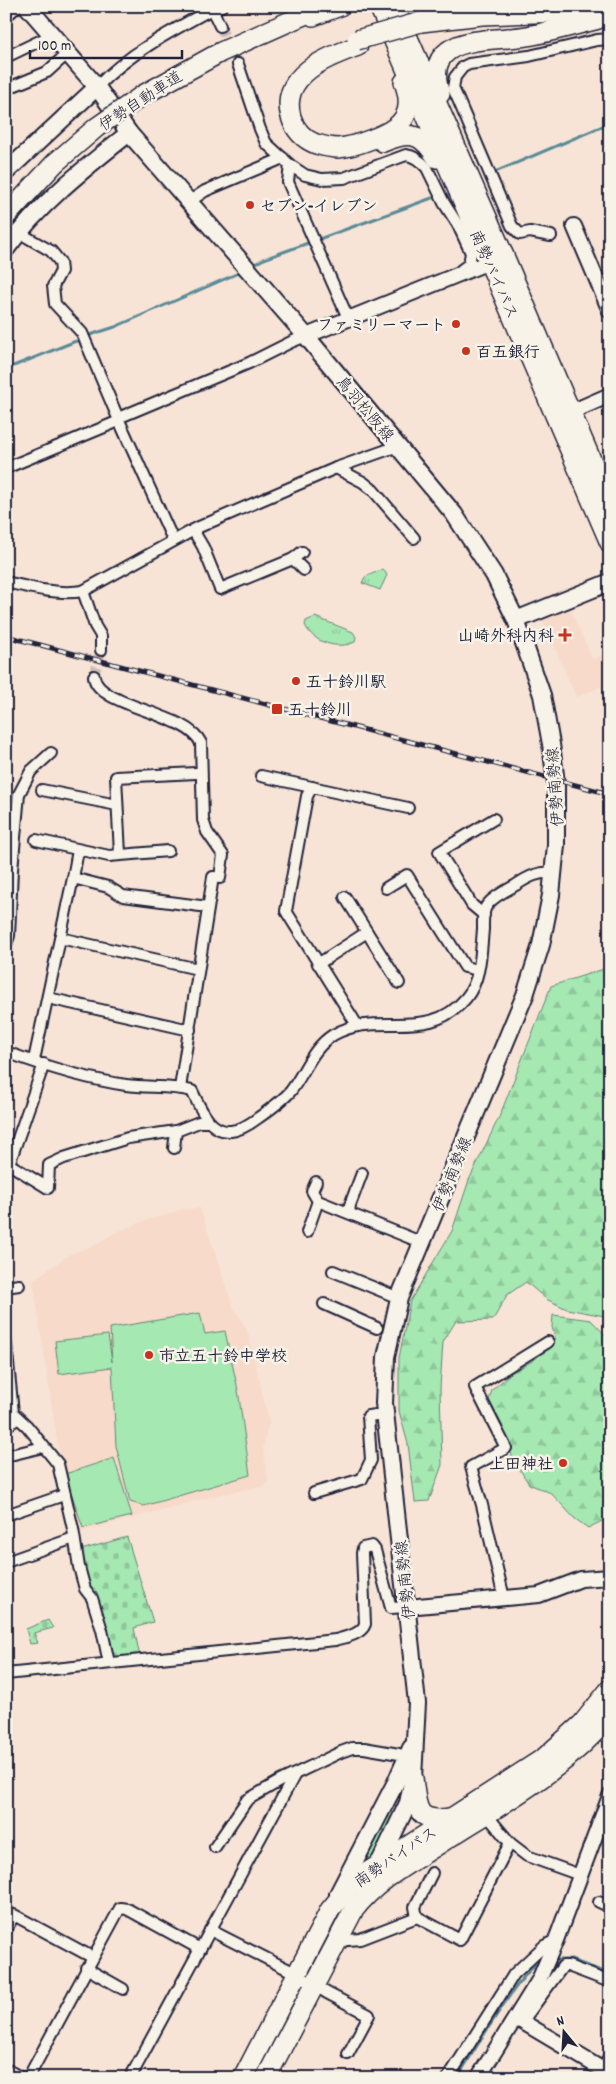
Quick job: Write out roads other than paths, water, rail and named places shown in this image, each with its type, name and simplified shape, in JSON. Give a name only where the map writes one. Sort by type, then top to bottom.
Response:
[{"type":"highway","name":"伊勢自動車道","points":[[140,90],[324,6]]},
{"type":"highway","points":[[262,33],[340,6]]},
{"type":"highway","points":[[358,43],[320,61],[305,72],[296,84],[289,104],[292,119],[298,132],[308,140],[322,146],[338,148],[356,144],[396,126],[404,117],[408,101],[403,77],[373,6]]},
{"type":"highway","name":"南勢バイパス","points":[[379,6],[610,543]]},
{"type":"highway","name":"南勢バイパス","points":[[394,6],[610,504]]},
{"type":"highway","points":[[572,6],[606,14]]},
{"type":"highway","name":"伊勢自動車道","points":[[6,202],[53,160],[97,127],[140,90],[206,46],[292,8]]},
{"type":"highway","points":[[465,206],[426,142],[414,135],[401,134],[361,150],[335,155],[303,147],[291,136],[284,122],[281,105],[288,82],[300,68],[314,58],[422,25],[482,21],[543,22],[606,14]]},
{"type":"highway","points":[[474,189],[463,152],[437,86],[436,71],[442,57],[460,45],[526,36],[606,14]]},
{"type":"highway","name":"伊勢自動車道","points":[[6,216],[53,160]]},
{"type":"highway","name":"南勢バイパス","points":[[243,2078],[330,1910],[348,1888],[379,1864],[544,1758],[582,1724],[610,1689]]},
{"type":"highway","name":"南勢バイパス","points":[[272,2075],[314,1986],[353,1911],[362,1898],[376,1885],[553,1770],[586,1742],[610,1715]]},
{"type":"highway","points":[[413,1778],[416,1800],[422,1814],[426,1818],[437,1820],[450,1818]]},
{"type":"main road","name":"鳥羽松阪線","points":[[27,6],[97,87],[130,134],[306,336],[454,514],[494,576],[516,620]]},
{"type":"main road","points":[[6,172],[97,87]]},
{"type":"main road","points":[[6,249],[18,232],[81,172],[130,134]]},
{"type":"main road","points":[[516,620],[610,582]]},
{"type":"main road","name":"伊勢南勢線","points":[[353,1911],[379,1864],[408,1803],[413,1778],[416,1694],[386,1414],[384,1376],[386,1357],[399,1298],[525,995],[546,922],[554,873],[557,820],[556,783],[551,744],[542,695],[516,620]]},
{"type":"main road","name":"伊勢南勢線","points":[[330,1910],[408,1758],[414,1737]]},
{"type":"street","points":[[6,16],[18,6]]},
{"type":"street","points":[[97,87],[110,73],[136,55],[216,7],[220,26]]},
{"type":"street","points":[[6,56],[52,35]]},
{"type":"street","points":[[551,236],[530,232],[520,234],[512,226],[453,88],[455,77],[463,67],[469,64],[526,56],[597,40],[610,39]]},
{"type":"street","points":[[526,43],[526,56]]},
{"type":"street","points":[[6,89],[47,72],[68,53]]},
{"type":"street","points":[[238,64],[263,137],[270,148],[305,175],[313,178],[333,179],[358,173],[406,155],[420,160],[427,168],[444,203],[458,225],[471,254],[469,264],[453,277]]},
{"type":"street","points":[[190,201],[205,191],[286,162]]},
{"type":"street","points":[[286,162],[288,182],[348,318]]},
{"type":"street","points":[[574,226],[610,311]]},
{"type":"street","points":[[18,232],[44,247],[58,259],[61,268],[53,286],[55,304],[82,333],[118,420],[173,540]]},
{"type":"street","points":[[6,468],[249,363],[291,342],[489,262]]},
{"type":"street","points":[[570,412],[610,395]]},
{"type":"street","points":[[6,582],[48,591],[70,593],[83,591],[193,530],[336,468],[398,446]]},
{"type":"street","points":[[336,468],[363,482],[372,490],[414,538]]},
{"type":"street","points":[[193,530],[203,547],[220,589],[293,559],[302,552]]},
{"type":"street","points":[[293,559],[304,570]]},
{"type":"street","points":[[83,591],[94,626],[101,636],[101,650]]},
{"type":"street","points":[[94,676],[96,683],[109,695],[164,717],[199,738],[201,743],[204,826],[220,849],[223,858],[220,878],[213,877],[180,1088]]},
{"type":"street","points":[[6,944],[9,936],[12,870],[19,794],[30,771],[51,753]]},
{"type":"street","points":[[120,854],[116,777],[196,773]]},
{"type":"street","points":[[261,776],[408,808]]},
{"type":"street","points":[[312,787],[307,796],[286,906],[287,915],[357,1026]]},
{"type":"street","points":[[42,790],[116,805]]},
{"type":"street","points":[[484,915],[472,905],[439,852],[494,820]]},
{"type":"street","points":[[36,840],[109,856],[168,851]]},
{"type":"street","points":[[34,1060],[78,850]]},
{"type":"street","points":[[44,1064],[7,1165],[48,1188],[49,1165],[64,1158],[128,1138],[176,1131],[199,1122],[208,1122],[227,1131],[241,1129],[276,1105],[290,1091],[319,1046],[334,1035],[357,1026],[383,1023],[423,1024],[447,1014],[465,999],[474,985],[478,970],[484,915],[488,903],[524,879],[544,872],[554,873]]},
{"type":"street","points":[[386,888],[407,875],[465,967],[478,970]]},
{"type":"street","points":[[73,878],[108,887],[123,896],[208,907]]},
{"type":"street","points":[[345,897],[399,983]]},
{"type":"street","points":[[318,964],[367,932]]},
{"type":"street","points":[[60,938],[198,969]]},
{"type":"street","points":[[48,998],[190,1030]]},
{"type":"street","points":[[6,1052],[96,1079],[127,1085],[180,1088],[192,1091],[208,1122]]},
{"type":"street","points":[[174,1148],[176,1131]]},
{"type":"street","points":[[349,1213],[350,1205],[362,1173]]},
{"type":"street","points":[[316,1182],[312,1191],[318,1201],[423,1243]]},
{"type":"street","points":[[307,1232],[318,1201]]},
{"type":"street","points":[[333,1270],[399,1298]]},
{"type":"street","points":[[6,1287],[19,1285]]},
{"type":"street","points":[[324,1304],[377,1328]]},
{"type":"street","points":[[504,1598],[471,1467],[506,1448],[475,1387],[548,1342]]},
{"type":"street","points":[[6,1343],[10,1364],[12,1409],[17,1419],[26,1426],[58,1464],[82,1582],[84,1589],[92,1598],[102,1630],[109,1663]]},
{"type":"street","points":[[314,1493],[362,1479],[371,1460],[368,1416],[386,1414]]},
{"type":"street","points":[[6,1424],[11,1424],[17,1419]]},
{"type":"street","points":[[6,1456],[44,1447]]},
{"type":"street","points":[[6,1515],[64,1495]]},
{"type":"street","points":[[6,1562],[74,1538]]},
{"type":"street","points":[[6,1674],[335,1640],[358,1632],[363,1629],[365,1624],[362,1552],[363,1548],[367,1546],[372,1546],[375,1550],[391,1608],[539,1596],[581,1579],[610,1577]]},
{"type":"street","points":[[214,1846],[247,1800],[280,1780],[294,1776],[341,1752],[352,1748],[377,1749],[408,1758]]},
{"type":"street","points":[[130,2078],[294,1776]]},
{"type":"street","points":[[519,2020],[554,1945],[610,1796]]},
{"type":"street","points":[[486,1814],[510,1843],[527,1856],[580,1875]]},
{"type":"street","points":[[337,1941],[360,1939],[417,1917],[460,1940],[510,1843]]},
{"type":"street","points":[[417,1917],[415,1907],[432,1873]]},
{"type":"street","points":[[599,1902],[610,1907]]},
{"type":"street","points":[[28,2078],[120,1908],[127,1909],[200,1949]]},
{"type":"street","points":[[6,1930],[14,1915],[92,1957]]},
{"type":"street","points":[[210,1930],[297,1974],[314,1986],[369,2015],[348,2054]]},
{"type":"street","points":[[448,2078],[514,1974],[544,1946],[554,1945]]},
{"type":"street","points":[[478,2078],[519,2020],[563,1966],[568,1966],[610,1982]]},
{"type":"street","points":[[86,1968],[123,1989]]},
{"type":"street","points":[[519,2020],[605,2074],[610,2053]]},
{"type":"street","points":[[6,2069],[22,2078]]},
{"type":"waterway","points":[[495,172],[610,123]]},
{"type":"waterway","points":[[251,266],[264,259],[432,198]]},
{"type":"waterway","points":[[90,335],[115,327],[243,271]]},
{"type":"waterway","points":[[6,369],[76,341]]},
{"type":"waterway","points":[[552,1960],[571,1960],[610,1974]]},
{"type":"waterway","points":[[457,2078],[510,1995],[533,1967],[541,1962]]},
{"type":"tunnel","points":[[220,26],[238,64]]},
{"type":"tunnel","points":[[94,676],[101,650]]},
{"type":"railway","points":[[6,636],[610,794]]},
{"type":"place","name":"セブン-イレブン","points":[[250,205]]},
{"type":"place","name":"ファミリーマート","points":[[456,324]]},
{"type":"place","name":"百五銀行","points":[[466,351]]},
{"type":"place","name":"山崎外科内科","points":[[565,635]]},
{"type":"place","name":"五十鈴川駅","points":[[296,681]]},
{"type":"place","name":"五十鈴川","points":[[277,709]]},
{"type":"place","name":"市立五十鈴中学校","points":[[149,1355]]},
{"type":"place","name":"上田神社","points":[[563,1463]]}]
